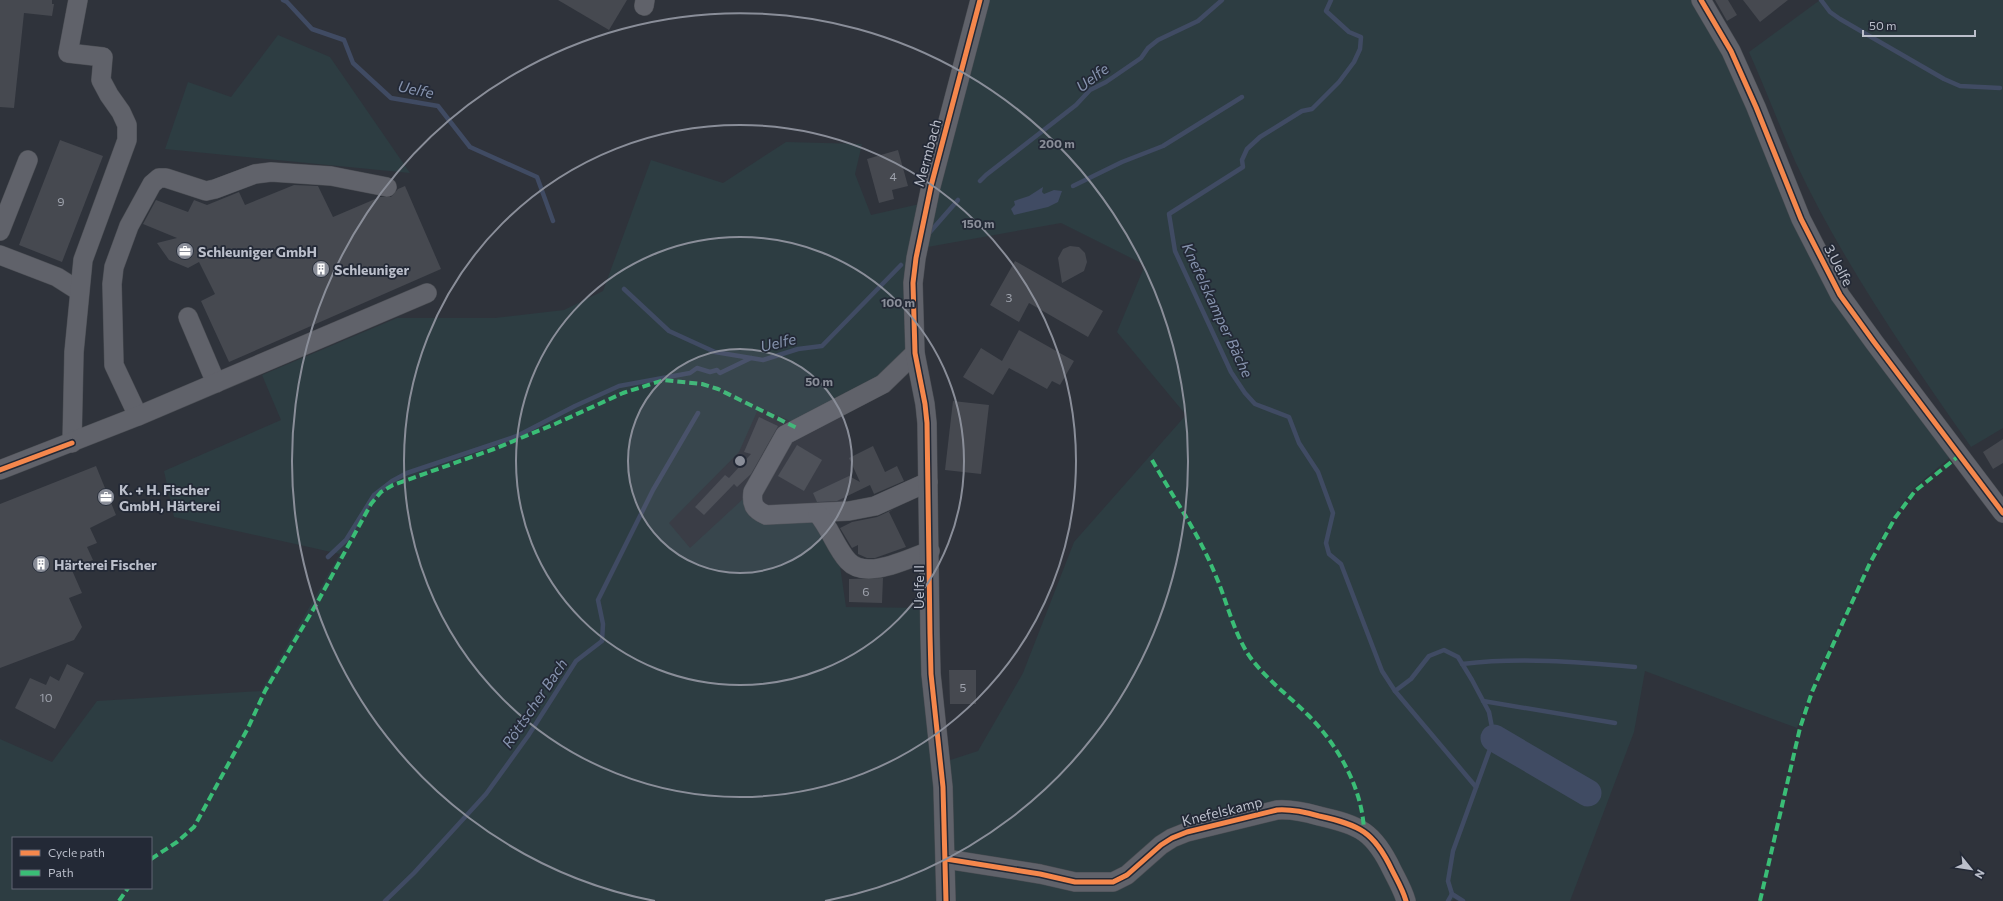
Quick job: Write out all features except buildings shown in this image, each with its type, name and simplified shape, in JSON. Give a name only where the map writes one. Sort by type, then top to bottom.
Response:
[{"type":"street","points":[[72,443],[74,352],[83,260],[123,155],[127,140],[127,125],[121,112],[101,80],[103,57],[68,53],[78,0]]},
{"type":"street","name":"Mermbach","points":[[913,316],[913,283],[922,221],[980,0]]},
{"type":"street","name":"3.Uelfe","points":[[1702,0],[1731,51],[1756,107],[1801,219],[1840,295],[2003,513]]},
{"type":"street","points":[[0,231],[28,160]]},
{"type":"street","points":[[138,416],[114,365],[112,284],[114,267],[129,226],[152,184],[159,178],[166,178],[206,191],[255,174],[271,172],[331,176],[387,187]]},
{"type":"street","points":[[0,255],[57,277],[79,291]]},
{"type":"street","points":[[0,470],[138,416],[427,293]]},
{"type":"street","name":"Uelfe II","points":[[913,316],[915,353],[926,410],[930,551],[931,674],[943,787],[946,901]]},
{"type":"street","points":[[188,317],[216,383]]},
{"type":"street","points":[[915,353],[882,384],[785,435],[753,492],[752,502],[756,510],[766,515],[818,514],[849,511],[875,506],[928,482]]},
{"type":"street","points":[[818,514],[827,525],[848,561],[856,568],[879,569],[930,551]]},
{"type":"street","name":"Knefelskamp","points":[[946,859],[1040,874],[1075,882],[1113,882],[1127,875],[1161,845],[1172,838],[1187,832],[1277,810],[1286,810],[1338,820],[1355,826],[1373,838],[1383,851],[1406,901]]},
{"type":"shaded area","points":[[982,0],[1692,0],[1725,55],[1778,181],[1950,457],[1920,482],[1912,491],[1895,515],[1880,541],[1859,581],[1831,644],[1797,728],[1645,671],[1634,732],[1570,901],[1457,901],[1454,899],[1452,901],[1408,901],[1385,849],[1325,815],[1204,826],[1112,880],[948,857],[941,763],[978,751],[1023,673],[1074,542],[1186,415],[1117,332],[1145,265],[1061,223],[922,248]]},
{"type":"shaded area","points":[[1820,0],[2003,0],[2003,428],[1971,447],[1877,308],[1834,236],[1795,161],[1749,52]]},
{"type":"shaded area","points":[[278,35],[330,57],[410,173],[165,149],[188,82],[231,97]]},
{"type":"shaded area","points":[[786,142],[862,144],[855,174],[871,215],[924,203],[912,352],[880,382],[799,425],[759,407],[739,452],[669,523],[690,548],[743,499],[751,518],[813,516],[840,566],[846,607],[928,608],[943,901],[0,901],[0,739],[52,762],[97,701],[261,691],[340,554],[174,517],[164,471],[281,420],[262,375],[397,318],[495,318],[564,310],[603,291],[651,160],[723,183]]},
{"type":"shaded area","points":[[1276,812],[1354,828],[1405,901],[950,901],[949,864],[1102,886],[1162,847]]},
{"type":"water","points":[[1043,187],[1042,192],[1044,194],[1054,190],[1062,191],[1058,202],[1048,207],[1014,215],[1011,209],[1015,205],[1014,201],[1029,196]]},
{"type":"waterway","name":"Uelfe","points":[[283,0],[287,2],[312,29],[344,40],[353,63],[391,98],[438,106],[470,147],[537,177],[553,221]]},
{"type":"waterway","name":"Uelfe","points":[[980,181],[1076,105],[1090,90],[1106,82],[1141,58],[1148,48],[1158,40],[1198,21],[1222,0]]},
{"type":"waterway","name":"Knefelskamper Bäche","points":[[1331,0],[1326,11],[1349,32],[1361,37],[1360,49],[1354,62],[1339,82],[1312,109],[1302,111],[1260,137],[1247,149],[1242,160],[1243,167],[1169,214],[1175,251],[1231,372],[1245,393],[1255,404],[1289,417],[1299,443],[1318,472],[1333,513],[1326,543],[1329,554],[1341,564],[1382,671],[1395,691],[1411,679],[1429,656],[1444,650],[1458,657],[1489,712],[1494,738],[1453,851],[1448,881],[1452,894]]},
{"type":"waterway","points":[[1821,0],[1830,12],[1840,19],[1944,79],[1960,86],[2000,88]]},
{"type":"waterway","name":"Knefelskamper Bäche","points":[[1073,186],[1122,162],[1163,146],[1242,97]]},
{"type":"waterway","name":"Uelfe","points":[[930,232],[958,200]]},
{"type":"waterway","name":"Uelfe","points":[[624,289],[669,331],[715,352],[763,360],[798,349],[822,346],[901,265]]},
{"type":"waterway","points":[[328,557],[346,540],[374,495],[392,481],[407,473],[517,436],[575,406],[619,386],[690,373],[697,368],[710,372],[717,370],[720,373],[751,358]]},
{"type":"waterway","name":"Röttscher Bach","points":[[385,901],[414,873],[486,794],[528,736],[576,661],[602,641],[603,624],[598,600],[653,490],[698,413]]},
{"type":"waterway","points":[[1462,664],[1527,661],[1571,662],[1635,667]]},
{"type":"waterway","points":[[1395,691],[1476,787]]},
{"type":"waterway","points":[[1483,701],[1615,723]]},
{"type":"waterway","points":[[1494,738],[1588,793]]},
{"type":"waterway","points":[[1452,894],[1463,901]]},
{"type":"waterway","points":[[1448,901],[1452,894]]},
{"type":"marked path","points":[[152,858],[177,842],[194,827],[248,728],[265,691],[317,603],[371,504],[381,492],[393,485],[494,449],[555,424],[623,393],[664,380],[702,384],[718,389],[799,429]]},
{"type":"marked path","points":[[1760,901],[1800,728],[1812,692],[1843,622],[1870,563],[1895,518],[1915,491],[1960,455]]},
{"type":"marked path","points":[[1152,460],[1209,559],[1239,637],[1250,657],[1270,680],[1308,715],[1339,754],[1354,784],[1363,816],[1364,832]]},
{"type":"marked path","points":[[119,901],[127,889]]},
{"type":"cycle path","points":[[946,901],[943,787],[931,674],[927,423],[925,404],[915,353],[913,283],[916,258],[931,186],[980,0]]},
{"type":"cycle path","points":[[1701,0],[1731,51],[1756,107],[1801,219],[1840,295],[2003,513]]},
{"type":"cycle path","points":[[0,470],[72,443]]},
{"type":"cycle path","points":[[946,859],[1040,874],[1075,882],[1113,882],[1127,875],[1161,845],[1172,838],[1187,832],[1277,810],[1293,810],[1333,819],[1364,832],[1379,847],[1402,889],[1406,901]]},
{"type":"place","name":"Schleuniger GmbH","points":[[185,251]]},
{"type":"place","name":"Schleuniger","points":[[321,269]]},
{"type":"place","name":"K. + H. Fischer GmbH, Härterei","points":[[106,497]]},
{"type":"place","name":"Härterei Fischer","points":[[41,564]]}]
